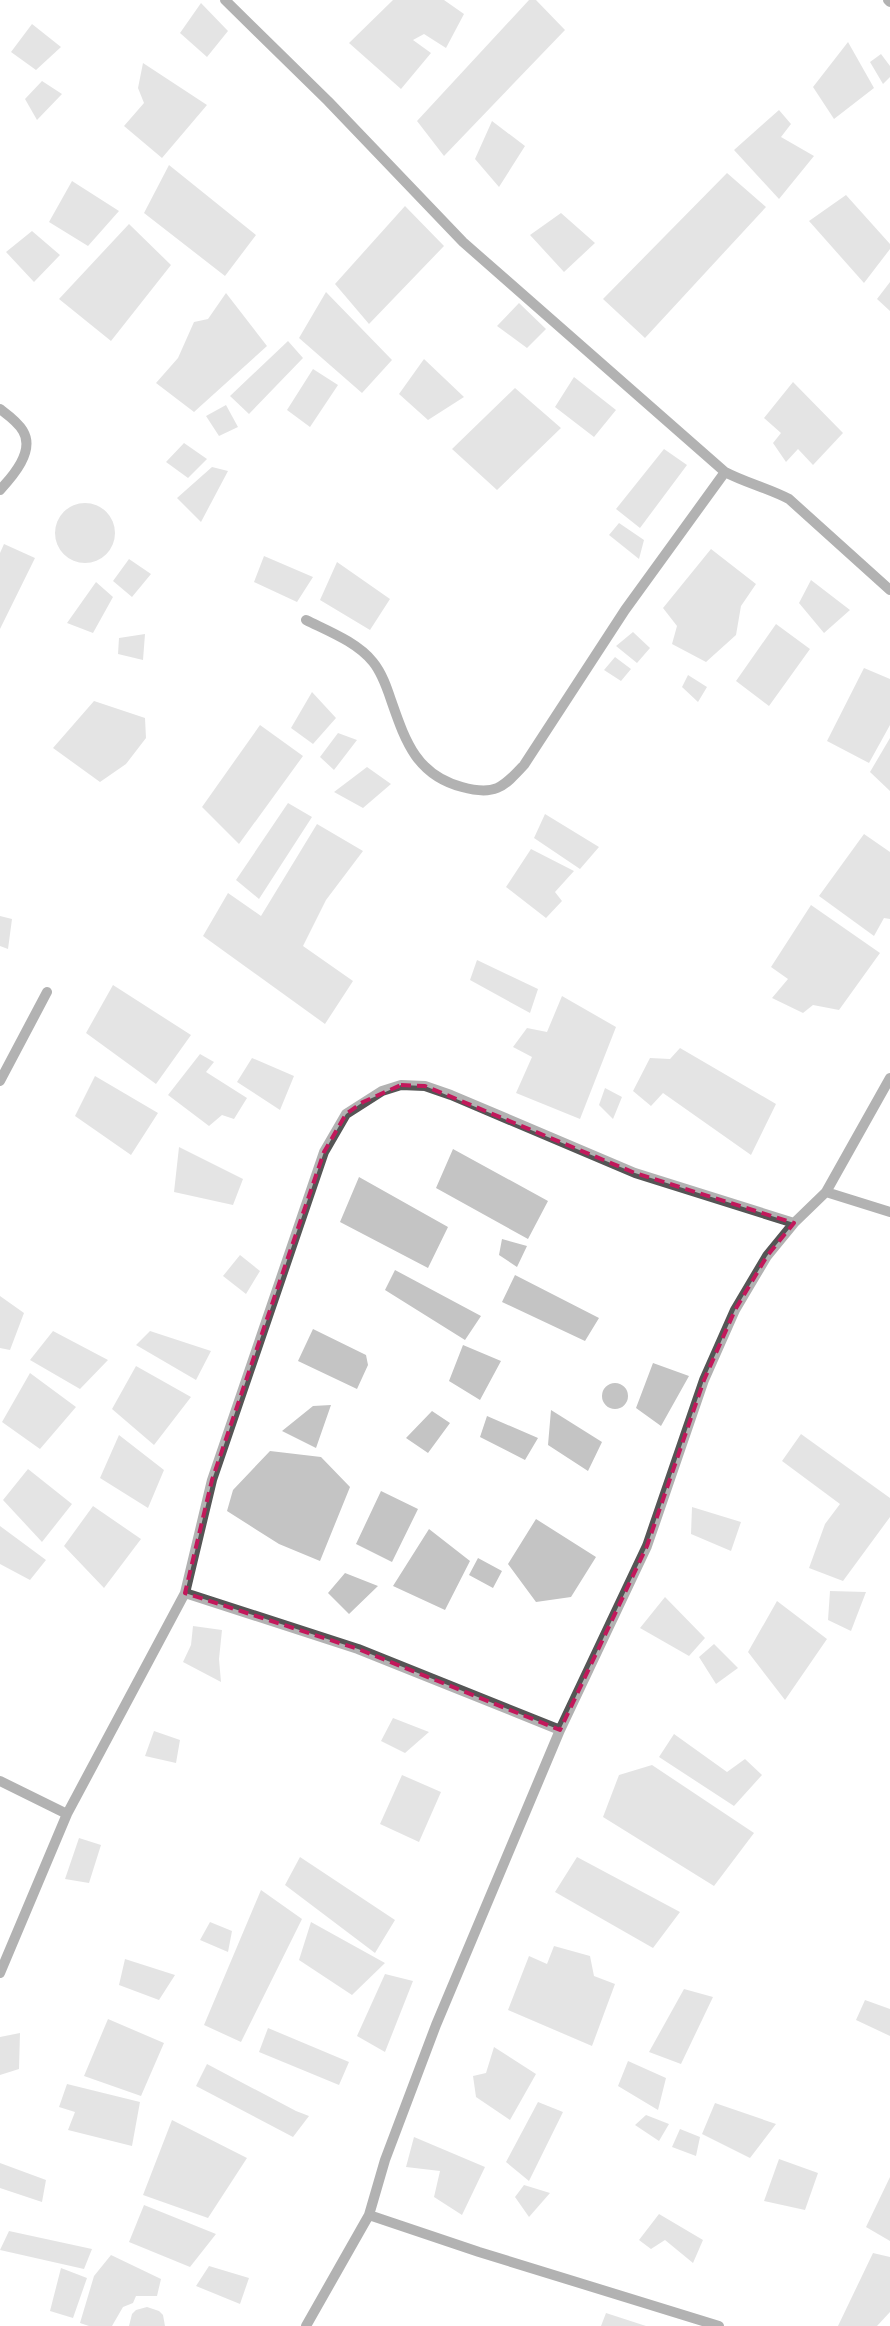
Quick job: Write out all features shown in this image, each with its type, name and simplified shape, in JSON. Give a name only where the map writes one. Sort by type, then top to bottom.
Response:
[{"type":"street","points":[[225,0],[328,101],[463,242],[725,472],[740,480],[789,499],[890,590]]},
{"type":"street","points":[[0,409],[24,432],[26,445],[23,459],[0,490]]},
{"type":"street","points":[[306,620],[345,640],[373,663],[386,687],[406,742],[426,769],[440,779],[471,790],[482,792],[505,786],[524,765],[625,610],[725,472]]},
{"type":"street","points":[[0,1081],[47,992]]},
{"type":"street","points":[[306,2326],[369,2215],[385,2160],[436,2025],[560,1730],[647,1546],[704,1380],[735,1310],[767,1256],[794,1223],[826,1192],[890,1078]]},
{"type":"street","points":[[0,1973],[68,1814],[185,1592],[212,1480],[324,1152],[346,1114],[382,1091],[401,1085],[424,1086],[451,1095],[635,1173],[794,1223]]},
{"type":"street","points":[[826,1192],[890,1212]]},
{"type":"street","points":[[185,1592],[358,1649],[560,1730]]},
{"type":"street","points":[[0,1781],[68,1814]]},
{"type":"street","points":[[369,2215],[479,2252],[719,2326]]},
{"type":"highlighted area","points":[[401,1085],[425,1086],[635,1173],[794,1223],[767,1256],[735,1310],[704,1380],[647,1546],[560,1730],[358,1649],[185,1593],[212,1480],[324,1152],[346,1114],[363,1102]]},
{"type":"building","points":[[393,0],[444,0],[464,14],[446,48],[424,34],[413,40],[431,53],[401,89],[349,43]]},
{"type":"building","points":[[529,0],[536,0],[565,30],[444,156],[417,121]]},
{"type":"building","points":[[201,3],[228,31],[207,57],[180,33]]},
{"type":"building","points":[[32,24],[61,47],[36,70],[11,52]]},
{"type":"building","points":[[848,42],[874,88],[834,119],[813,87]]},
{"type":"building","points":[[881,54],[890,66],[890,77],[883,84],[870,62]]},
{"type":"building","points":[[143,63],[207,105],[162,158],[124,126],[144,103],[138,88]]},
{"type":"building","points":[[42,81],[62,94],[37,120],[25,99]]},
{"type":"building","points":[[779,110],[791,124],[781,137],[814,156],[779,199],[734,150]]},
{"type":"building","points":[[492,121],[525,146],[499,187],[475,159]]},
{"type":"building","points":[[169,165],[256,235],[225,276],[144,213]]},
{"type":"building","points":[[727,173],[766,207],[645,338],[603,299]]},
{"type":"building","points":[[72,181],[119,211],[88,246],[49,222]]},
{"type":"building","points":[[846,195],[890,244],[890,249],[864,283],[809,221]]},
{"type":"building","points":[[405,206],[444,246],[369,324],[335,284]]},
{"type":"building","points":[[561,213],[595,243],[564,272],[530,235]]},
{"type":"building","points":[[129,224],[171,265],[111,341],[59,299]]},
{"type":"building","points":[[32,231],[60,255],[34,282],[6,252]]},
{"type":"building","points":[[890,282],[890,311],[877,299]]},
{"type":"building","points":[[326,292],[392,360],[362,393],[299,338]]},
{"type":"building","points":[[226,293],[267,346],[194,412],[156,383],[178,358],[194,322],[208,319]]},
{"type":"building","points":[[519,303],[546,329],[527,348],[497,326]]},
{"type":"building","points":[[288,341],[303,358],[249,414],[230,396]]},
{"type":"building","points":[[424,359],[464,397],[428,420],[399,394]]},
{"type":"building","points":[[313,369],[338,385],[310,427],[287,410]]},
{"type":"building","points":[[574,377],[616,410],[594,437],[555,407]]},
{"type":"building","points":[[793,382],[843,433],[813,465],[798,449],[786,462],[773,443],[781,433],[764,418]]},
{"type":"building","points":[[515,388],[561,428],[497,490],[452,449]]},
{"type":"building","points":[[226,405],[238,427],[219,436],[206,416]]},
{"type":"building","points":[[184,443],[207,459],[188,478],[166,462]]},
{"type":"building","points":[[664,449],[687,465],[640,528],[616,509]]},
{"type":"building","points":[[212,467],[228,471],[201,522],[177,498]]},
{"type":"building","points":[[85,503],[101,508],[106,512],[110,517],[115,533],[110,549],[106,554],[101,558],[85,563],[69,558],[64,554],[60,549],[55,533],[60,517],[64,512],[69,508]]},
{"type":"building","points":[[619,523],[644,540],[639,559],[609,535]]},
{"type":"building","points":[[4,544],[35,558],[0,629],[0,553]]},
{"type":"building","points":[[711,549],[756,584],[741,606],[736,635],[706,662],[672,644],[677,626],[663,608]]},
{"type":"building","points":[[264,556],[313,577],[297,602],[254,582]]},
{"type":"building","points":[[129,559],[151,574],[132,597],[113,581]]},
{"type":"building","points":[[337,562],[390,599],[370,630],[320,600]]},
{"type":"building","points":[[811,580],[850,610],[824,633],[799,603]]},
{"type":"building","points":[[96,582],[113,597],[93,633],[67,623]]},
{"type":"building","points":[[776,624],[810,649],[769,706],[736,681]]},
{"type":"building","points":[[633,632],[650,648],[637,663],[616,646]]},
{"type":"building","points":[[145,634],[143,660],[118,654],[119,638]]},
{"type":"building","points":[[615,657],[631,669],[621,681],[604,670]]},
{"type":"building","points":[[864,668],[890,679],[890,725],[869,763],[827,741]]},
{"type":"building","points":[[688,675],[707,687],[698,702],[682,687]]},
{"type":"building","points":[[312,692],[336,718],[313,744],[291,728]]},
{"type":"building","points":[[94,701],[145,718],[146,738],[126,764],[100,782],[53,748]]},
{"type":"building","points":[[260,725],[303,756],[239,844],[202,807]]},
{"type":"building","points":[[338,733],[357,740],[334,770],[320,757]]},
{"type":"building","points":[[890,738],[890,791],[870,772]]},
{"type":"building","points":[[367,767],[391,784],[363,808],[334,792]]},
{"type":"building","points":[[288,803],[312,817],[259,899],[236,880]]},
{"type":"building","points":[[545,814],[599,847],[580,869],[534,838]]},
{"type":"building","points":[[317,824],[363,851],[326,900],[303,946],[353,981],[325,1024],[203,936],[228,893],[261,916]]},
{"type":"building","points":[[864,834],[890,852],[890,919],[884,918],[874,936],[819,896]]},
{"type":"building","points":[[531,849],[574,871],[555,892],[562,901],[546,918],[506,887]]},
{"type":"building","points":[[811,905],[880,953],[839,1010],[813,1005],[803,1013],[772,998],[788,979],[771,967]]},
{"type":"building","points":[[0,916],[12,919],[8,949],[0,946]]},
{"type":"building","points":[[477,960],[538,989],[530,1013],[470,980]]},
{"type":"building","points":[[113,985],[191,1035],[156,1084],[86,1033]]},
{"type":"building","points":[[562,996],[616,1027],[580,1119],[516,1093],[532,1057],[513,1047],[527,1028],[547,1032]]},
{"type":"building","points":[[680,1048],[776,1104],[751,1155],[663,1093],[651,1106],[633,1091],[650,1058],[670,1059]]},
{"type":"building","points":[[200,1054],[214,1062],[206,1072],[247,1098],[234,1119],[222,1115],[209,1126],[168,1095]]},
{"type":"building","points":[[252,1058],[294,1076],[280,1110],[237,1082]]},
{"type":"building","points":[[95,1076],[158,1113],[131,1155],[75,1116]]},
{"type":"building","points":[[605,1088],[622,1097],[613,1119],[599,1105]]},
{"type":"building","points":[[179,1147],[243,1179],[233,1205],[174,1192]]},
{"type":"building","points":[[453,1149],[548,1201],[528,1239],[436,1188]]},
{"type":"building","points":[[359,1177],[448,1227],[428,1268],[340,1222]]},
{"type":"building","points":[[502,1239],[527,1246],[517,1267],[499,1255]]},
{"type":"building","points":[[240,1255],[260,1271],[246,1294],[223,1276]]},
{"type":"building","points":[[395,1270],[481,1316],[465,1340],[385,1290]]},
{"type":"building","points":[[515,1275],[599,1318],[585,1341],[502,1302]]},
{"type":"building","points":[[0,1296],[24,1313],[10,1350],[0,1348]]},
{"type":"building","points":[[313,1329],[366,1355],[368,1365],[357,1389],[298,1361]]},
{"type":"building","points":[[53,1331],[108,1360],[80,1389],[30,1360]]},
{"type":"building","points":[[150,1331],[211,1351],[196,1380],[136,1345]]},
{"type":"building","points":[[463,1345],[501,1361],[480,1400],[449,1381]]},
{"type":"building","points":[[653,1363],[689,1376],[661,1426],[636,1408]]},
{"type":"building","points":[[136,1366],[191,1397],[154,1445],[112,1409]]},
{"type":"building","points":[[30,1373],[76,1407],[40,1449],[2,1422]]},
{"type":"building","points":[[615,1383],[624,1387],[628,1396],[624,1405],[615,1409],[606,1405],[602,1396],[606,1387]]},
{"type":"building","points":[[331,1405],[316,1448],[282,1431],[313,1406]]},
{"type":"building","points":[[551,1410],[602,1442],[588,1471],[548,1445]]},
{"type":"building","points":[[432,1411],[450,1423],[428,1453],[406,1438]]},
{"type":"building","points":[[487,1416],[538,1438],[525,1460],[480,1437]]},
{"type":"building","points":[[801,1434],[890,1498],[890,1517],[843,1581],[809,1568],[825,1524],[840,1504],[782,1461]]},
{"type":"building","points":[[119,1435],[164,1470],[148,1508],[100,1478]]},
{"type":"building","points":[[270,1451],[321,1457],[350,1487],[320,1561],[279,1544],[227,1511],[233,1490]]},
{"type":"building","points":[[28,1469],[72,1504],[42,1542],[3,1500]]},
{"type":"building","points":[[381,1491],[418,1509],[392,1562],[356,1544]]},
{"type":"building","points":[[93,1506],[141,1539],[104,1588],[64,1546]]},
{"type":"building","points":[[692,1507],[741,1522],[731,1551],[691,1534]]},
{"type":"building","points":[[536,1519],[596,1557],[571,1597],[536,1602],[508,1564]]},
{"type":"building","points":[[0,1526],[46,1560],[30,1580],[0,1564]]},
{"type":"building","points":[[429,1529],[470,1561],[445,1610],[393,1586]]},
{"type":"building","points":[[478,1558],[502,1571],[493,1588],[469,1575]]},
{"type":"building","points":[[345,1573],[378,1586],[349,1614],[328,1593]]},
{"type":"building","points":[[830,1591],[866,1592],[851,1631],[828,1620]]},
{"type":"building","points":[[665,1597],[705,1638],[689,1656],[640,1628]]},
{"type":"building","points":[[777,1601],[827,1639],[785,1700],[748,1652]]},
{"type":"building","points":[[193,1626],[222,1630],[219,1659],[221,1682],[183,1662],[191,1645]]},
{"type":"building","points":[[714,1644],[738,1668],[716,1684],[699,1657]]},
{"type":"building","points":[[393,1718],[429,1732],[405,1753],[381,1741]]},
{"type":"building","points":[[154,1731],[180,1740],[176,1763],[145,1756]]},
{"type":"building","points":[[674,1734],[727,1772],[745,1759],[762,1775],[734,1806],[659,1757]]},
{"type":"building","points":[[652,1765],[754,1833],[714,1886],[603,1817],[619,1775]]},
{"type":"building","points":[[402,1775],[441,1792],[419,1842],[380,1824]]},
{"type":"building","points":[[79,1838],[101,1845],[89,1883],[65,1879]]},
{"type":"building","points":[[300,1857],[395,1920],[375,1953],[285,1885]]},
{"type":"building","points":[[577,1857],[680,1912],[653,1948],[555,1892]]},
{"type":"building","points":[[261,1890],[302,1919],[241,2042],[204,2025]]},
{"type":"building","points":[[210,1922],[232,1931],[228,1952],[200,1940]]},
{"type":"building","points":[[311,1922],[385,1963],[352,1995],[299,1960]]},
{"type":"building","points":[[554,1946],[590,1956],[594,1976],[615,1984],[592,2046],[508,2010],[529,1956],[547,1964]]},
{"type":"building","points":[[125,1959],[175,1975],[159,2000],[119,1985]]},
{"type":"building","points":[[385,1974],[413,1981],[385,2052],[357,2036]]},
{"type":"building","points":[[684,1989],[713,1997],[681,2064],[649,2052]]},
{"type":"building","points":[[865,2000],[890,2009],[890,2036],[856,2020]]},
{"type":"building","points":[[108,2019],[164,2043],[141,2096],[84,2076]]},
{"type":"building","points":[[268,2028],[349,2062],[339,2085],[259,2052]]},
{"type":"building","points":[[20,2033],[19,2069],[0,2075],[0,2037]]},
{"type":"building","points":[[494,2047],[536,2074],[510,2120],[476,2097],[473,2076],[486,2073]]},
{"type":"building","points":[[628,2061],[666,2078],[658,2110],[618,2086]]},
{"type":"building","points":[[207,2064],[309,2116],[293,2137],[196,2086]]},
{"type":"building","points":[[67,2084],[140,2102],[132,2146],[68,2130],[75,2112],[59,2107]]},
{"type":"building","points":[[538,2102],[563,2112],[529,2181],[506,2162]]},
{"type":"building","points":[[715,2103],[776,2124],[750,2158],[702,2134]]},
{"type":"building","points":[[646,2115],[669,2124],[659,2141],[635,2125]]},
{"type":"building","points":[[172,2120],[247,2158],[208,2218],[143,2195]]},
{"type":"building","points":[[680,2129],[700,2137],[696,2156],[672,2147]]},
{"type":"building","points":[[414,2137],[485,2167],[462,2215],[434,2197],[440,2171],[406,2167]]},
{"type":"building","points":[[779,2159],[818,2173],[805,2210],[764,2201]]},
{"type":"building","points":[[0,2163],[46,2180],[42,2202],[0,2188]]},
{"type":"building","points":[[890,2177],[890,2241],[866,2227]]},
{"type":"building","points":[[524,2185],[550,2193],[529,2217],[515,2197]]},
{"type":"building","points":[[144,2205],[216,2234],[190,2267],[129,2242]]},
{"type":"building","points":[[659,2214],[703,2240],[693,2263],[665,2240],[651,2249],[639,2240]]},
{"type":"building","points":[[9,2231],[92,2249],[84,2269],[0,2250]]},
{"type":"building","points":[[873,2253],[890,2257],[890,2312],[877,2326],[838,2326]]},
{"type":"building","points":[[111,2255],[161,2279],[157,2296],[136,2296],[133,2303],[123,2307],[112,2326],[89,2326],[80,2323],[94,2276]]},
{"type":"building","points":[[209,2266],[249,2278],[240,2304],[196,2286]]},
{"type":"building","points":[[61,2268],[87,2278],[73,2318],[50,2311]]},
{"type":"building","points":[[147,2307],[159,2311],[163,2315],[165,2326],[129,2326],[132,2314],[136,2310]]},
{"type":"building","points":[[606,2313],[646,2326],[601,2326]]}]
